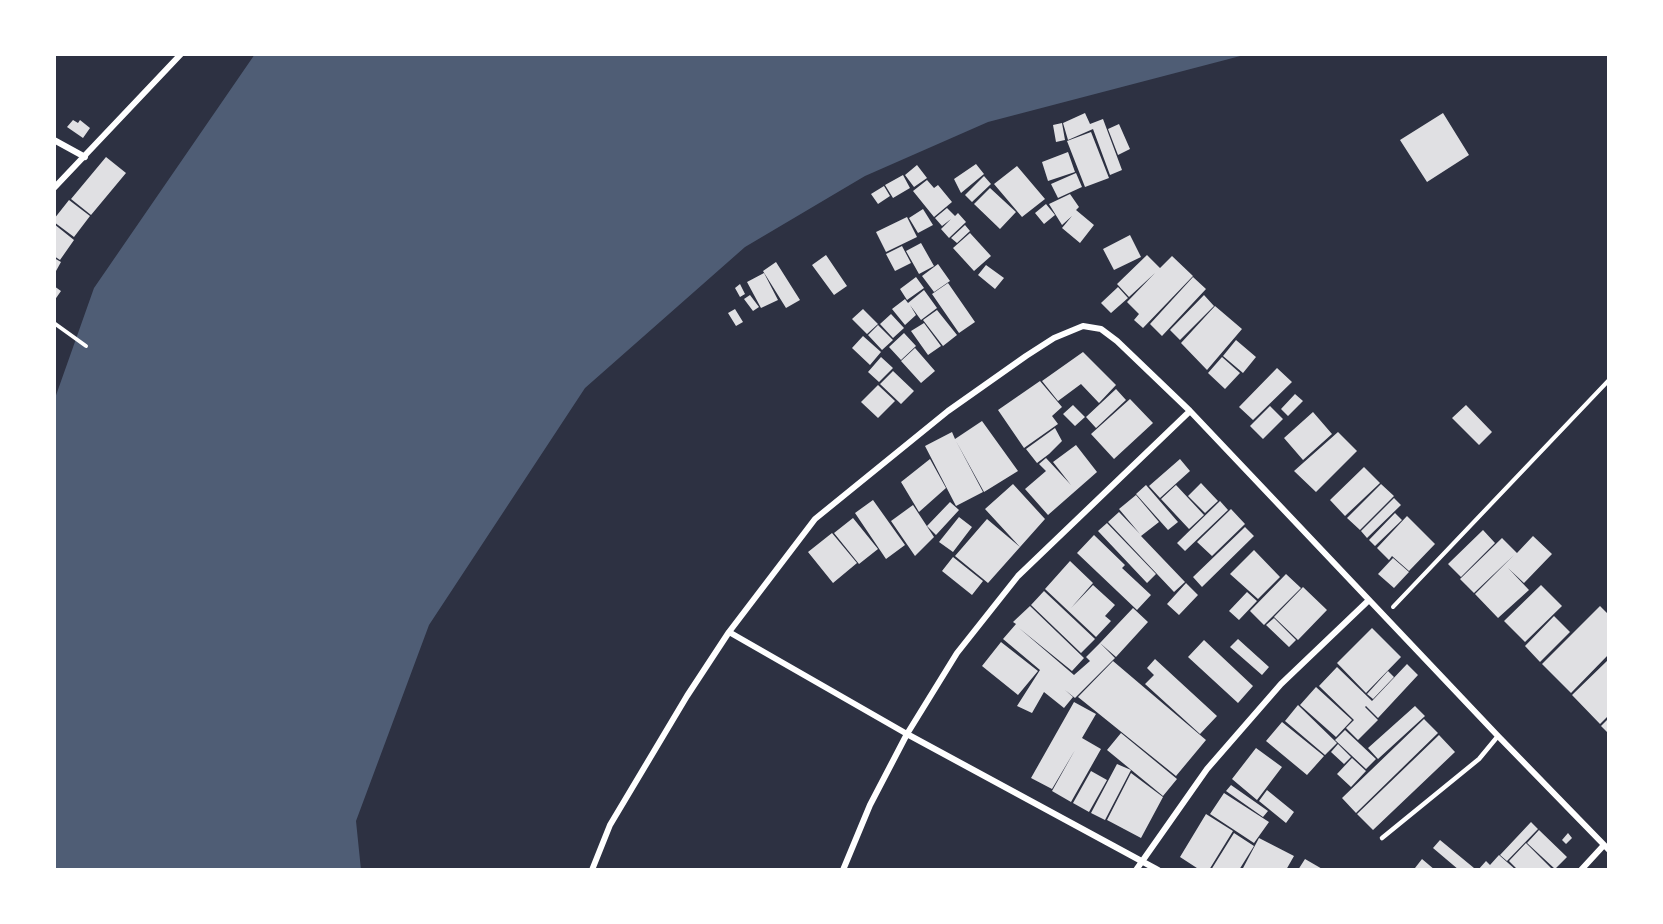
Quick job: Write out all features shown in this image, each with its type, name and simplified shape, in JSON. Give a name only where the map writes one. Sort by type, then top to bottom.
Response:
[{"type":"street","points":[[54,188],[181,54]]},
{"type":"street","points":[[54,140],[85,157]]},
{"type":"street","points":[[592,870],[610,825],[687,696],[729,632],[815,519],[948,411],[1054,338],[1083,326],[1101,329],[1117,340],[1190,411],[1606,848],[1581,870]]},
{"type":"street","points":[[843,870],[870,805],[907,734],[957,653],[1018,576],[1190,411]]},
{"type":"street","points":[[1136,870],[1207,769],[1274,693],[1369,600]]},
{"type":"street","points":[[729,632],[907,734],[1158,870]]},
{"type":"lane","points":[[1382,838],[1479,759],[1498,736]]},
{"type":"path","points":[[54,323],[86,346]]},
{"type":"path","points":[[1384,616],[1609,380]]},
{"type":"water","points":[[255,54],[1248,54],[988,122],[865,176],[745,247],[585,388],[429,625],[356,821],[361,870],[54,870],[54,401],[94,288]]},
{"type":"building","points":[[1085,113],[1090,124],[1103,119],[1122,170],[1110,175],[1093,129],[1068,140],[1063,123]]},
{"type":"building","points":[[1443,113],[1469,155],[1427,182],[1400,140]]},
{"type":"building","points":[[73,120],[78,123],[80,120],[90,128],[83,138],[67,127]]},
{"type":"building","points":[[1062,123],[1065,140],[1056,142],[1053,125]]},
{"type":"building","points":[[1119,124],[1130,149],[1118,155],[1108,129]]},
{"type":"building","points":[[1091,132],[1109,178],[1085,187],[1067,141]]},
{"type":"building","points":[[1068,152],[1075,172],[1048,181],[1042,162]]},
{"type":"building","points":[[106,157],[126,173],[91,215],[71,199]]},
{"type":"building","points":[[976,164],[984,174],[961,193],[954,179]]},
{"type":"building","points":[[917,165],[927,178],[914,187],[905,175]]},
{"type":"building","points":[[1017,166],[1045,199],[1022,217],[994,184]]},
{"type":"building","points":[[1076,173],[1082,187],[1058,198],[1051,184]]},
{"type":"building","points":[[903,175],[910,188],[893,198],[885,185]]},
{"type":"building","points":[[984,176],[991,184],[972,202],[965,195]]},
{"type":"building","points":[[927,180],[934,188],[938,185],[952,202],[934,217],[913,191]]},
{"type":"building","points":[[884,186],[890,196],[878,204],[871,194]]},
{"type":"building","points":[[990,188],[1016,212],[1000,229],[974,204]]},
{"type":"building","points":[[1070,194],[1079,207],[1076,210],[1094,225],[1080,243],[1062,228],[1072,216],[1062,225],[1049,204]]},
{"type":"building","points":[[69,200],[90,216],[74,237],[54,222]]},
{"type":"building","points":[[1046,204],[1055,215],[1044,224],[1035,213]]},
{"type":"building","points":[[947,208],[955,216],[958,213],[966,222],[949,238],[941,229],[951,219],[942,226],[935,218]]},
{"type":"building","points":[[923,209],[933,225],[918,233],[909,218]]},
{"type":"building","points":[[907,217],[917,237],[886,252],[876,232]]},
{"type":"building","points":[[54,224],[74,240],[60,260],[54,256]]},
{"type":"building","points":[[965,225],[970,231],[957,243],[951,238]]},
{"type":"building","points":[[970,233],[991,256],[974,271],[953,248]]},
{"type":"building","points":[[1130,235],[1141,257],[1114,270],[1103,249]]},
{"type":"building","points":[[921,243],[934,266],[919,274],[906,251]]},
{"type":"building","points":[[902,246],[911,263],[895,271],[886,254]]},
{"type":"building","points":[[826,255],[847,286],[834,295],[812,265]]},
{"type":"building","points":[[1147,255],[1160,268],[1172,256],[1193,276],[1143,328],[1134,320],[1139,314],[1127,302],[1155,273],[1129,297],[1117,284]]},
{"type":"building","points":[[54,258],[61,262],[56,271],[54,270]]},
{"type":"building","points":[[776,262],[800,300],[786,308],[763,271]]},
{"type":"building","points":[[938,264],[950,281],[934,292],[922,276]]},
{"type":"building","points":[[986,265],[1004,278],[995,289],[978,275]]},
{"type":"building","points":[[764,273],[778,300],[761,308],[747,282]]},
{"type":"building","points":[[916,277],[924,288],[907,300],[900,289]]},
{"type":"building","points":[[1193,277],[1206,289],[1162,336],[1150,324]]},
{"type":"building","points":[[948,283],[975,322],[959,333],[932,294]]},
{"type":"building","points":[[740,284],[745,294],[740,297],[735,288]]},
{"type":"building","points":[[54,286],[61,291],[54,301]]},
{"type":"building","points":[[1118,287],[1128,298],[1111,313],[1101,303]]},
{"type":"building","points":[[924,290],[937,308],[921,320],[910,305],[916,315],[905,325],[892,309],[905,299],[908,303]]},
{"type":"building","points":[[750,295],[759,307],[753,311],[744,299]]},
{"type":"building","points":[[1204,295],[1214,306],[1180,340],[1170,330]]},
{"type":"building","points":[[1215,306],[1242,329],[1207,370],[1181,343]]},
{"type":"building","points":[[735,309],[743,322],[736,326],[728,313]]},
{"type":"building","points":[[863,309],[878,324],[867,334],[852,319]]},
{"type":"building","points":[[937,310],[957,335],[943,346],[923,320]]},
{"type":"building","points":[[891,314],[904,328],[893,338],[880,324]]},
{"type":"building","points":[[924,323],[941,346],[928,355],[911,331]]},
{"type":"building","points":[[878,325],[893,340],[882,350],[868,335]]},
{"type":"building","points":[[904,333],[916,346],[901,360],[889,347]]},
{"type":"building","points":[[863,336],[881,352],[870,365],[852,348]]},
{"type":"building","points":[[1236,340],[1256,357],[1243,373],[1223,356]]},
{"type":"building","points":[[915,348],[935,371],[921,383],[901,361]]},
{"type":"building","points":[[1083,352],[1116,385],[1099,403],[1081,384],[1058,401],[1042,381]]},
{"type":"building","points":[[881,357],[893,368],[879,382],[868,372]]},
{"type":"building","points":[[1222,357],[1240,373],[1225,389],[1208,373]]},
{"type":"building","points":[[1277,368],[1292,382],[1253,420],[1239,407]]},
{"type":"building","points":[[893,371],[914,391],[901,404],[880,384]]},
{"type":"building","points":[[1040,381],[1062,407],[1052,416],[1058,424],[1024,448],[998,410]]},
{"type":"building","points":[[878,385],[895,401],[878,418],[861,402]]},
{"type":"building","points":[[1116,389],[1126,400],[1096,428],[1086,417]]},
{"type":"building","points":[[1295,394],[1303,401],[1288,416],[1281,409]]},
{"type":"building","points":[[1130,399],[1153,423],[1114,459],[1091,434]]},
{"type":"building","points":[[1073,405],[1085,417],[1075,426],[1063,414]]},
{"type":"building","points":[[1466,405],[1492,432],[1479,445],[1452,418]]},
{"type":"building","points":[[1270,406],[1283,419],[1263,439],[1250,426]]},
{"type":"building","points":[[1313,412],[1332,434],[1303,460],[1284,438]]},
{"type":"building","points":[[982,421],[1018,471],[984,492],[956,441],[983,492],[956,506],[925,446],[952,432],[955,439]]},
{"type":"building","points":[[1055,428],[1062,441],[1037,463],[1026,449]]},
{"type":"building","points":[[1338,432],[1357,451],[1316,492],[1294,471]]},
{"type":"building","points":[[1076,445],[1097,472],[1048,515],[1025,489],[1046,471],[1039,464],[1046,458],[1071,485],[1053,462]]},
{"type":"building","points":[[930,459],[946,488],[919,512],[901,482]]},
{"type":"building","points":[[1180,459],[1190,471],[1160,498],[1149,486]]},
{"type":"building","points":[[1364,467],[1380,483],[1345,516],[1330,500]]},
{"type":"building","points":[[1201,483],[1218,501],[1205,513],[1188,496]]},
{"type":"building","points":[[1013,484],[1045,519],[988,583],[955,556],[987,519],[1020,547],[985,509]]},
{"type":"building","points":[[1381,484],[1394,496],[1360,530],[1347,518]]},
{"type":"building","points":[[1146,485],[1178,522],[1168,530],[1136,494]]},
{"type":"building","points":[[1176,485],[1204,515],[1189,529],[1161,499]]},
{"type":"building","points":[[1136,495],[1159,522],[1141,536],[1185,582],[1174,592],[1108,522],[1119,512],[1140,534],[1119,509]]},
{"type":"building","points":[[1394,498],[1401,505],[1367,538],[1361,531]]},
{"type":"building","points":[[873,500],[905,545],[886,559],[855,513]]},
{"type":"building","points":[[1220,501],[1228,510],[1185,551],[1177,543]]},
{"type":"building","points":[[950,502],[959,510],[936,535],[927,526]]},
{"type":"building","points":[[913,505],[934,537],[915,556],[891,521]]},
{"type":"building","points":[[1231,509],[1245,524],[1212,556],[1197,542]]},
{"type":"building","points":[[1395,513],[1402,520],[1375,546],[1369,540]]},
{"type":"building","points":[[1407,516],[1435,544],[1409,571],[1392,556],[1389,560],[1377,548]]},
{"type":"building","points":[[959,517],[972,527],[953,552],[939,542]]},
{"type":"building","points":[[853,518],[878,549],[859,564],[834,533]]},
{"type":"building","points":[[1107,523],[1156,574],[1147,583],[1098,531]]},
{"type":"building","points":[[1245,527],[1254,536],[1202,587],[1193,577]]},
{"type":"building","points":[[1483,530],[1495,543],[1461,577],[1448,564]]},
{"type":"building","points":[[832,533],[857,563],[833,583],[808,552]]},
{"type":"building","points":[[1094,535],[1125,565],[1122,568],[1151,595],[1137,610],[1077,553]]},
{"type":"building","points":[[1533,536],[1552,554],[1524,583],[1508,568],[1529,590],[1498,618],[1475,594],[1514,555],[1474,593],[1460,579],[1502,538],[1517,553]]},
{"type":"building","points":[[1254,550],[1280,577],[1258,599],[1230,574]]},
{"type":"building","points":[[953,557],[983,581],[972,595],[942,571]]},
{"type":"building","points":[[1393,558],[1409,572],[1394,588],[1378,574]]},
{"type":"building","points":[[1070,561],[1093,583],[1071,608],[1093,585],[1115,605],[1105,616],[1111,621],[1096,637],[1045,589]]},
{"type":"building","points":[[1286,574],[1301,588],[1264,625],[1250,611]]},
{"type":"building","points":[[1186,583],[1198,595],[1179,615],[1167,604]]},
{"type":"building","points":[[1541,585],[1562,606],[1525,642],[1504,621]]},
{"type":"building","points":[[1303,587],[1327,610],[1298,640],[1274,617]]},
{"type":"building","points":[[1044,591],[1095,639],[1081,653],[1031,605]]},
{"type":"building","points":[[1247,592],[1257,601],[1239,620],[1229,611]]},
{"type":"building","points":[[1030,606],[1084,658],[1072,671],[1019,628],[1074,675],[1090,661],[1086,657],[1100,643],[1115,658],[1075,698],[1065,690],[1073,697],[1064,708],[1044,692],[1032,713],[1017,706],[1040,670],[1003,639],[1016,624],[1013,622]]},
{"type":"building","points":[[1600,606],[1609,615],[1609,654],[1571,693],[1542,664]]},
{"type":"building","points":[[1133,608],[1148,622],[1116,657],[1100,643]]},
{"type":"building","points":[[1554,616],[1570,632],[1540,662],[1525,646]]},
{"type":"building","points":[[1274,618],[1296,640],[1289,647],[1266,625]]},
{"type":"building","points":[[1372,628],[1401,657],[1366,693],[1337,663]]},
{"type":"building","points":[[1238,639],[1269,667],[1262,675],[1230,647]]},
{"type":"building","points":[[1204,640],[1253,686],[1238,703],[1188,657]]},
{"type":"building","points":[[1001,642],[1038,671],[1018,695],[982,666]]},
{"type":"building","points":[[1155,659],[1217,716],[1200,734],[1145,684],[1154,675],[1147,668]]},
{"type":"building","points":[[1609,659],[1609,715],[1600,724],[1572,695]]},
{"type":"building","points":[[1113,661],[1206,740],[1176,776],[1078,697]]},
{"type":"building","points":[[1407,664],[1418,675],[1378,718],[1365,707],[1378,720],[1358,740],[1346,728],[1354,720],[1319,686],[1337,667],[1372,701]]},
{"type":"building","points":[[1388,671],[1394,677],[1373,699],[1367,694]]},
{"type":"building","points":[[1316,687],[1352,720],[1336,737],[1300,705]]},
{"type":"building","points":[[1074,702],[1096,714],[1082,738],[1101,749],[1071,802],[1052,791],[1075,750],[1052,789],[1031,778]]},
{"type":"building","points":[[1298,705],[1337,743],[1325,755],[1285,721]]},
{"type":"building","points":[[1415,706],[1425,716],[1378,759],[1368,748]]},
{"type":"building","points":[[1609,718],[1609,734],[1601,726]]},
{"type":"building","points":[[1424,719],[1438,733],[1356,813],[1342,798]]},
{"type":"building","points":[[1282,722],[1324,756],[1307,775],[1266,741]]},
{"type":"building","points":[[1345,730],[1376,759],[1366,769],[1335,740]]},
{"type":"building","points":[[1121,733],[1177,779],[1163,796],[1107,750]]},
{"type":"building","points":[[1439,735],[1455,752],[1373,830],[1357,814]]},
{"type":"building","points":[[1338,744],[1351,757],[1344,764],[1331,752]]},
{"type":"building","points":[[1256,748],[1282,767],[1257,800],[1232,779]]},
{"type":"building","points":[[1352,758],[1366,771],[1351,787],[1337,774]]},
{"type":"building","points":[[1117,764],[1131,770],[1105,820],[1091,813]]},
{"type":"building","points":[[1091,771],[1107,780],[1089,812],[1073,803]]},
{"type":"building","points":[[1131,773],[1163,797],[1141,838],[1107,820]]},
{"type":"building","points":[[1231,785],[1268,811],[1263,817],[1226,791]]},
{"type":"building","points":[[1267,790],[1294,812],[1286,823],[1259,801]]},
{"type":"building","points":[[1224,793],[1269,822],[1254,843],[1210,814]]},
{"type":"building","points":[[1206,814],[1233,831],[1209,870],[1200,870],[1180,857]]},
{"type":"building","points":[[1531,822],[1538,829],[1507,861],[1500,855]]},
{"type":"building","points":[[1539,830],[1567,857],[1555,869],[1527,843]]},
{"type":"building","points":[[1234,833],[1254,846],[1239,870],[1211,870]]},
{"type":"building","points":[[1568,833],[1572,838],[1566,844],[1562,840]]},
{"type":"building","points":[[1259,838],[1294,856],[1286,870],[1242,870]]},
{"type":"building","points":[[1440,840],[1474,868],[1459,870],[1433,848]]},
{"type":"building","points":[[1526,843],[1553,870],[1518,870],[1509,861]]},
{"type":"building","points":[[1499,855],[1516,870],[1478,870],[1486,861],[1490,865]]},
{"type":"building","points":[[1305,859],[1324,870],[1298,870]]},
{"type":"building","points":[[1422,859],[1435,870],[1415,868]]}]
